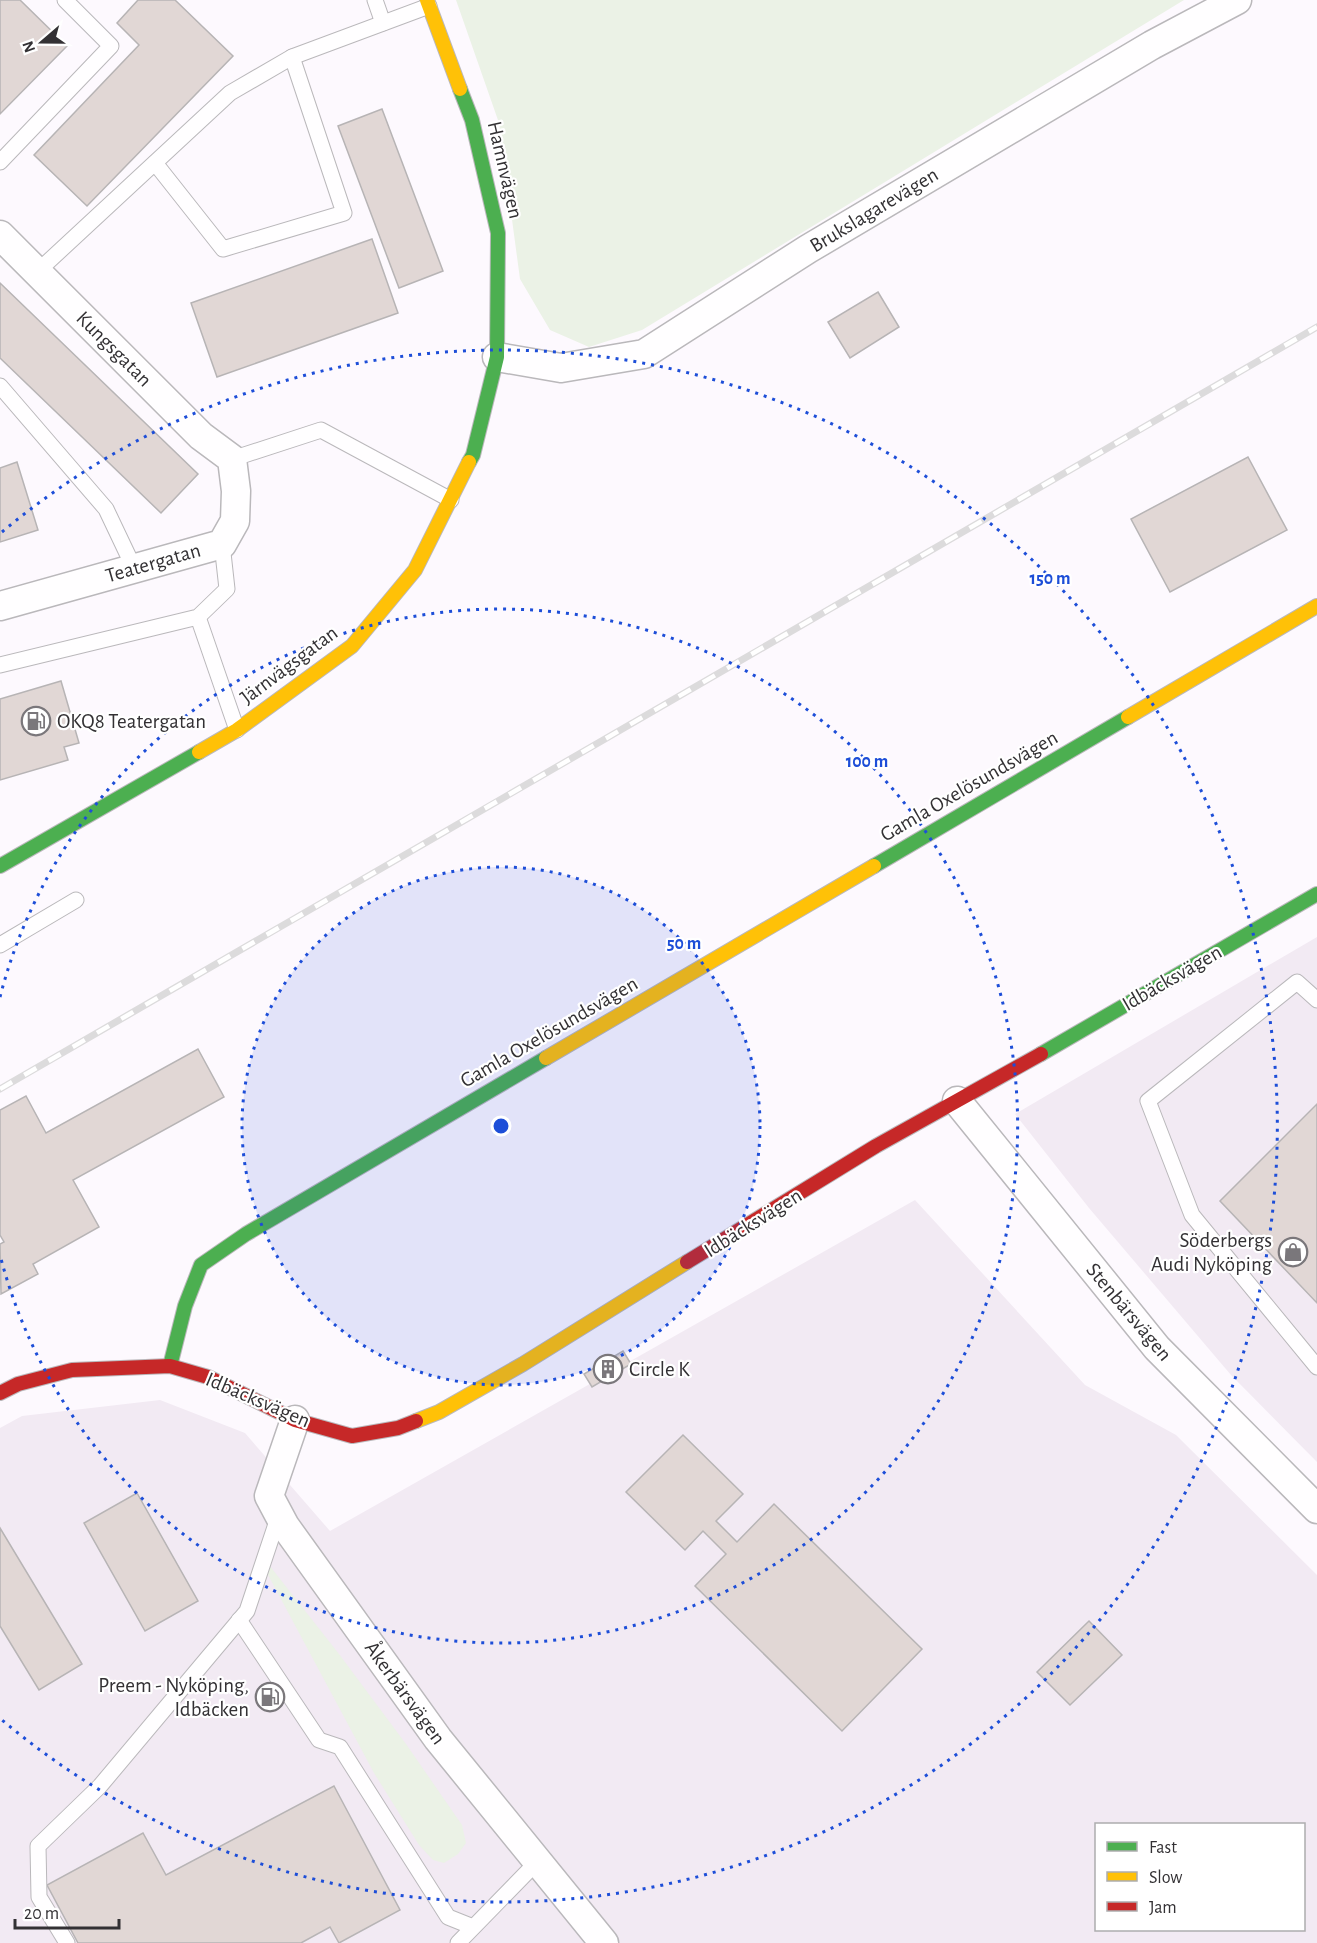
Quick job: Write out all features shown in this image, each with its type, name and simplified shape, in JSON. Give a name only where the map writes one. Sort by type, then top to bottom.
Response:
[{"type":"street","name":"Brukslagarevägen","points":[[497,357],[561,368],[644,354],[808,249],[1152,45],[1238,0]]},
{"type":"street","name":"Hamnvägen","points":[[428,3],[472,120],[498,233],[497,357]]},
{"type":"street","name":"Kungsgatan","points":[[0,235],[201,436],[232,459]]},
{"type":"street","name":"Järnvägsgatan","points":[[0,866],[237,730],[352,646],[415,570],[451,500],[473,455],[497,357]]},
{"type":"street","name":"Teatergatan","points":[[0,606],[222,544],[235,521],[236,491],[232,459]]},
{"type":"street","name":"Gamla Oxelösundsvägen","points":[[170,1366],[185,1306],[201,1265],[246,1234],[1317,606]]},
{"type":"street","name":"Idbäcksvägen","points":[[170,1366],[208,1377],[295,1420],[352,1436],[398,1428],[439,1412],[524,1364],[876,1146],[1317,894]]},
{"type":"street","name":"Stenbärsvägen","points":[[957,1101],[1157,1348],[1317,1509]]},
{"type":"street","points":[[0,1393],[18,1384],[72,1370],[170,1366]]},
{"type":"street","name":"Åkerbärsvägen","points":[[295,1420],[269,1496],[279,1515],[438,1739],[604,1943]]},
{"type":"lane","points":[[0,162],[111,46],[65,0]]},
{"type":"lane","points":[[375,0],[383,23]]},
{"type":"lane","points":[[37,272],[230,93],[292,57],[383,23],[428,3]]},
{"type":"lane","points":[[155,163],[224,249],[344,213],[292,57]]},
{"type":"lane","points":[[0,386],[106,509],[134,568]]},
{"type":"lane","points":[[232,459],[321,430],[451,500]]},
{"type":"lane","points":[[0,665],[198,617],[227,589],[222,544]]},
{"type":"lane","points":[[198,617],[237,730]]},
{"type":"lane","points":[[0,945],[76,900]]},
{"type":"lane","points":[[1317,1000],[1297,982],[1148,1101],[1192,1215],[1317,1367]]},
{"type":"lane","points":[[67,1943],[39,1897],[38,1846],[100,1786],[247,1611],[279,1515]]},
{"type":"lane","points":[[239,1620],[319,1740],[340,1747],[448,1917],[473,1927]]},
{"type":"lane","points":[[458,1943],[537,1862]]},
{"type":"shaded area","points":[[456,0],[1184,0],[642,330],[589,347],[550,330],[520,279],[499,123]]},
{"type":"shaded area","points":[[1317,937],[1317,1462],[1231,1375],[1089,1208],[1015,1114]]},
{"type":"shaded area","points":[[915,1200],[1085,1385],[1176,1435],[1317,1575],[1317,1943],[0,1943],[0,1428],[22,1416],[160,1400],[245,1433],[330,1531]]},
{"type":"shaded area","points":[[262,1556],[406,1744],[462,1825],[466,1843],[458,1854],[444,1863],[433,1860],[419,1845],[374,1773],[259,1558]]},
{"type":"building","points":[[0,0],[20,0],[67,46],[0,114]]},
{"type":"building","points":[[138,0],[175,0],[233,56],[87,206],[34,155],[139,45],[117,23]]},
{"type":"building","points":[[382,109],[443,271],[399,288],[338,126]]},
{"type":"building","points":[[372,239],[398,313],[217,377],[191,303]]},
{"type":"building","points":[[0,283],[198,474],[161,513],[0,358]]},
{"type":"building","points":[[878,292],[899,327],[850,358],[828,322]]},
{"type":"building","points":[[1248,457],[1287,530],[1170,592],[1131,519]]},
{"type":"building","points":[[17,462],[38,530],[0,542],[0,468]]},
{"type":"building","name":"OKQ8 Teatergatan","points":[[61,681],[79,743],[64,747],[68,760],[0,780],[0,699]]},
{"type":"building","points":[[198,1049],[224,1097],[73,1180],[99,1227],[33,1264],[38,1274],[1,1294],[0,1244],[4,1242],[0,1235],[0,1110],[26,1096],[46,1133]]},
{"type":"building","name":"Söderbergs Audi Nyköping","points":[[1317,1104],[1317,1303],[1220,1201]]},
{"type":"building","name":"Circle K","points":[[623,1351],[631,1364],[592,1387],[584,1374]]},
{"type":"building","points":[[683,1435],[743,1494],[716,1521],[737,1542],[774,1504],[922,1649],[842,1731],[695,1586],[726,1554],[703,1531],[685,1550],[626,1492]]},
{"type":"building","points":[[137,1493],[198,1601],[145,1631],[84,1523]]},
{"type":"building","points":[[0,1528],[82,1664],[39,1690],[0,1626]]},
{"type":"building","points":[[1089,1621],[1122,1655],[1070,1705],[1037,1672]]},
{"type":"building","points":[[334,1786],[400,1910],[339,1943],[330,1927],[301,1943],[78,1943],[47,1885],[143,1833],[166,1875]]},
{"type":"railway","points":[[0,1089],[1317,327]]},
{"type":"traffic: fast","points":[[460,89],[472,120],[498,233],[497,357],[473,455],[469,462]]},
{"type":"traffic: fast","points":[[874,866],[1128,717]]},
{"type":"traffic: fast","points":[[0,866],[199,752]]},
{"type":"traffic: fast","points":[[1041,1054],[1317,894]]},
{"type":"traffic: fast","points":[[170,1366],[185,1306],[201,1265],[246,1234],[546,1058]]},
{"type":"traffic: slow","points":[[427,0],[460,89]]},
{"type":"traffic: slow","points":[[199,752],[237,730],[352,646],[415,570],[469,462]]},
{"type":"traffic: slow","points":[[1128,717],[1317,606]]},
{"type":"traffic: slow","points":[[546,1058],[874,866]]},
{"type":"traffic: slow","points":[[416,1421],[439,1412],[523,1364],[687,1262]]},
{"type":"traffic: jam","points":[[687,1262],[876,1146],[1041,1054]]},
{"type":"traffic: jam","points":[[0,1393],[18,1384],[72,1370],[170,1366],[208,1377],[295,1420],[352,1436],[398,1428],[416,1421]]},
{"type":"place","name":"OKQ8 Teatergatan","points":[[36,721]]},
{"type":"place","name":"Söderbergs Audi Nyköping","points":[[1293,1252]]},
{"type":"place","name":"Circle K","points":[[608,1369]]},
{"type":"place","name":"Preem - Nyköping, Idbäcken","points":[[270,1697]]}]
